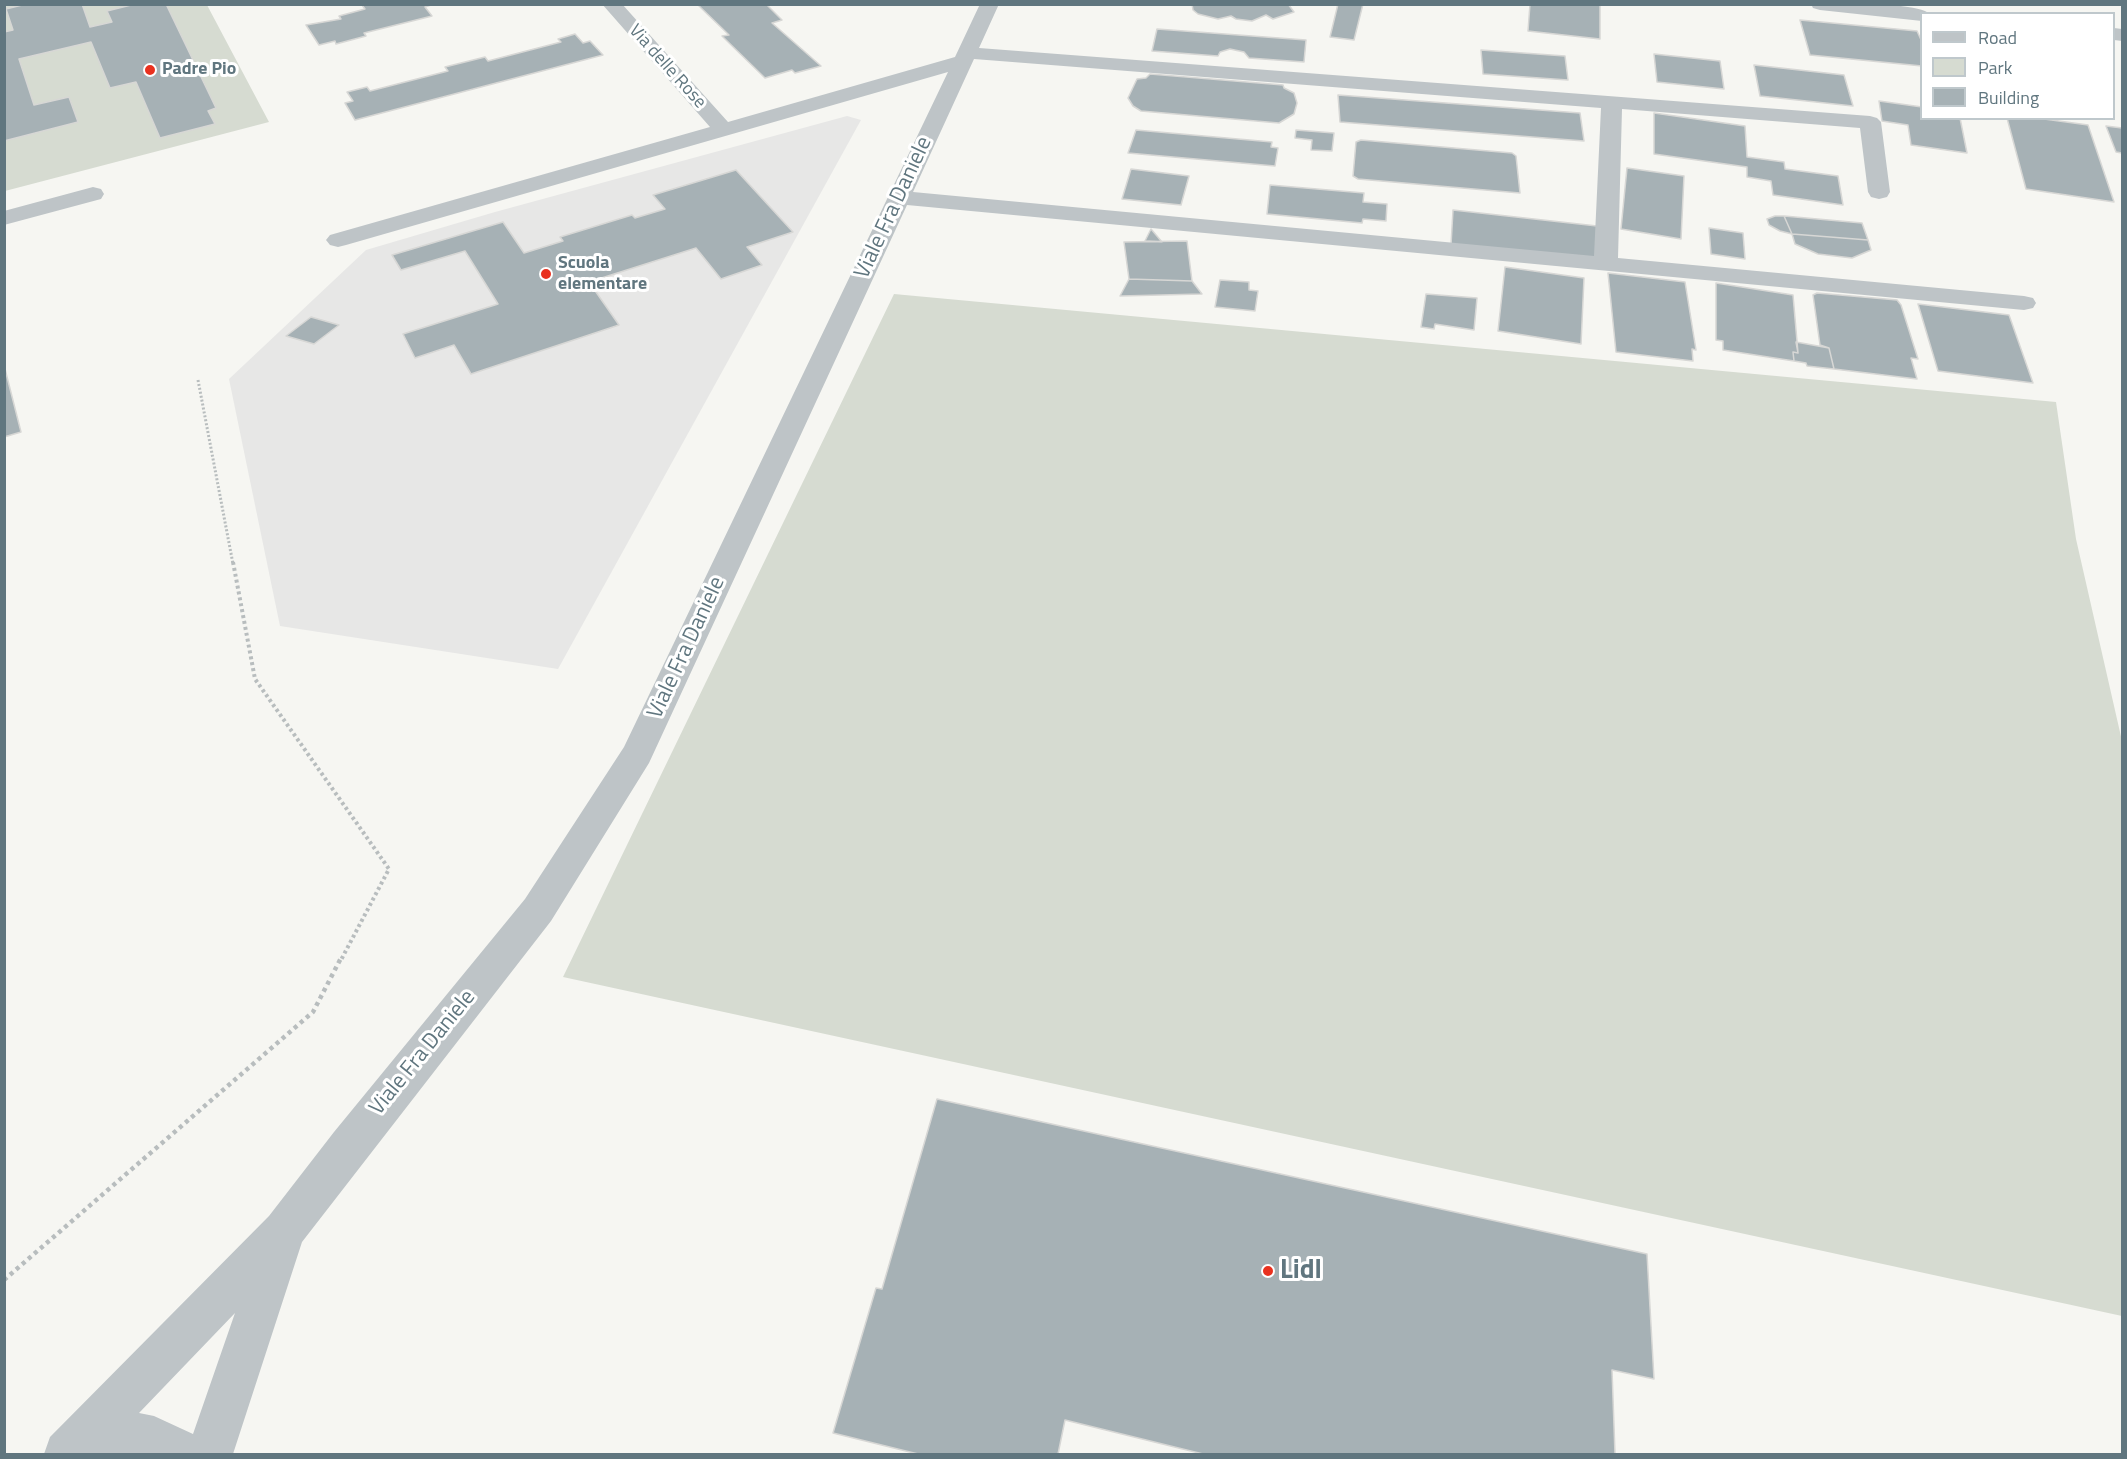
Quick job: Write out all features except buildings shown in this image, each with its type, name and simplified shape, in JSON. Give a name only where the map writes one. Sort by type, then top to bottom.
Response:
[{"type":"street","name":"Via delle Rose","points":[[611,4],[724,130]]},
{"type":"street","name":"Viale Fra Daniele","points":[[67,1455],[284,1231],[538,910],[637,754],[990,4]]},
{"type":"street","points":[[1820,4],[1920,15]]},
{"type":"street","points":[[913,76],[959,72]]},
{"type":"street","points":[[338,240],[657,141],[724,130],[913,76],[959,72],[1612,102],[1870,122],[1879,192]]},
{"type":"street","points":[[1606,264],[1612,102]]},
{"type":"street","points":[[4,218],[93,194]]},
{"type":"street","points":[[899,198],[2024,303]]},
{"type":"street","name":"Viale Fra Daniele","points":[[210,1455],[284,1231]]},
{"type":"street","points":[[72,1455],[99,1442],[134,1435],[164,1441],[183,1455]]},
{"type":"path","points":[[4,1280],[313,1012],[389,869],[255,679],[198,380]]},
{"type":"shaded area","points":[[847,116],[861,120],[558,669],[280,626],[229,379],[366,250],[495,212]]},
{"type":"green space","points":[[5,5],[207,5],[269,122],[5,191]]},
{"type":"green space","points":[[894,294],[2056,402],[2076,539],[2122,741],[2122,1316],[563,977]]},
{"type":"place","name":"Padre Pio","points":[[150,70]]},
{"type":"place","name":"Scuola elementare","points":[[546,274]]},
{"type":"place","name":"Lidl","points":[[1268,1271]]}]
